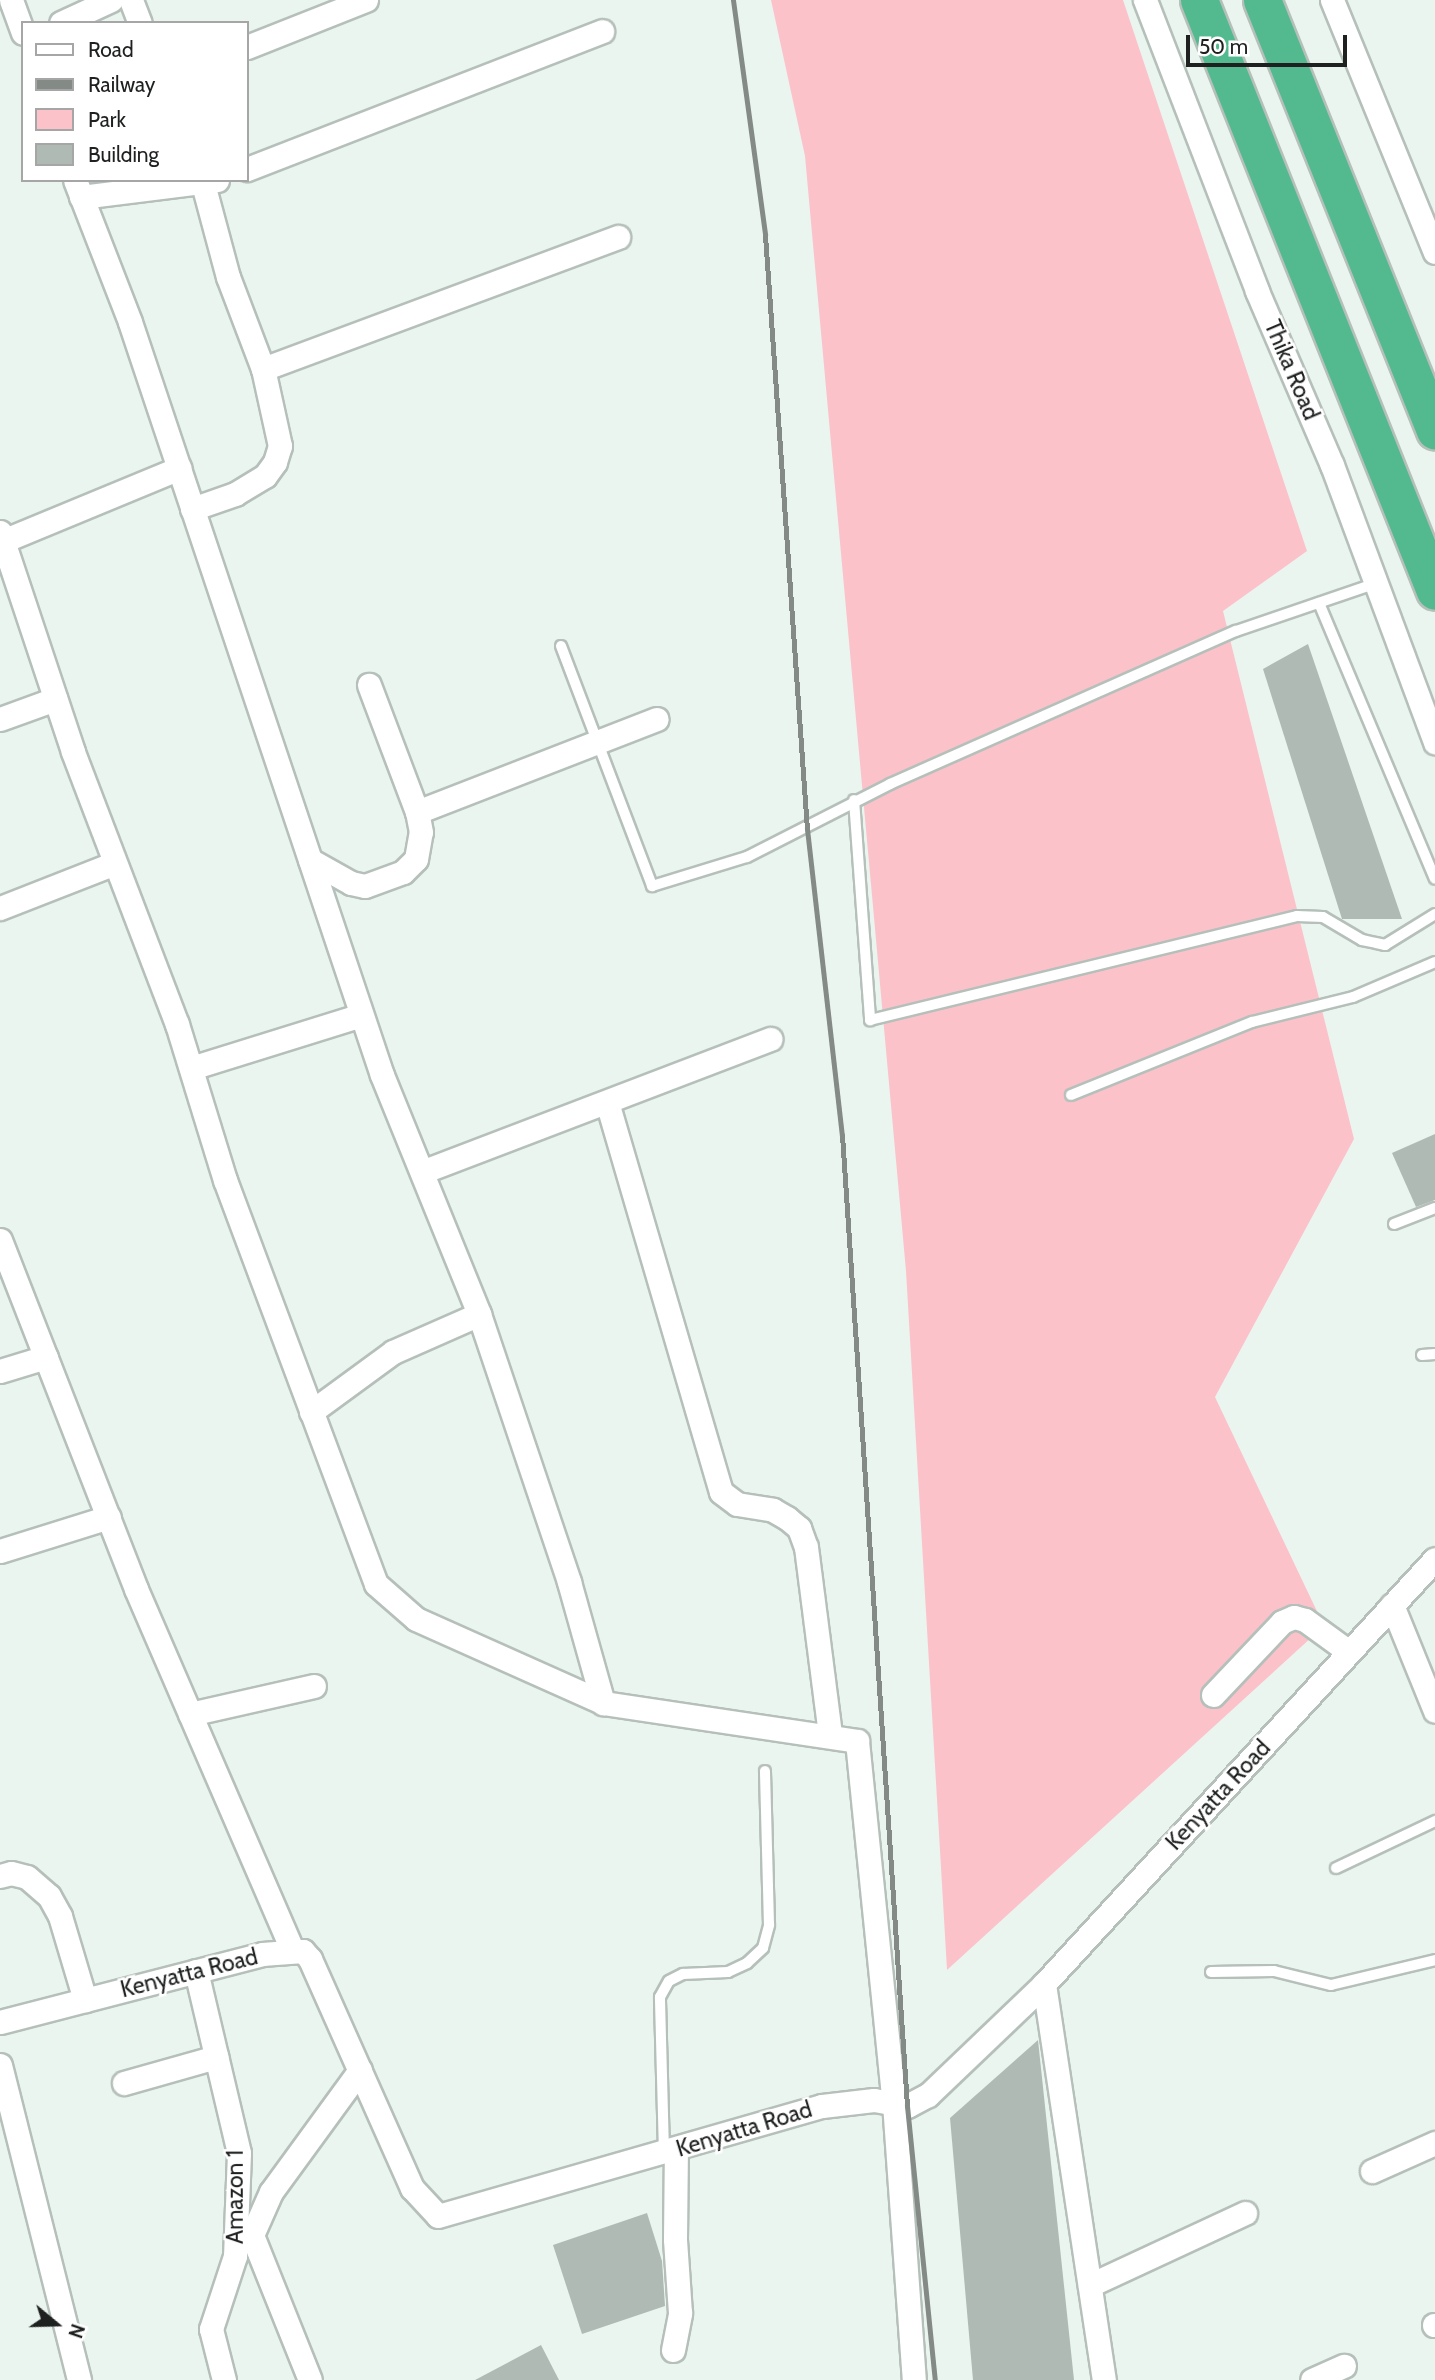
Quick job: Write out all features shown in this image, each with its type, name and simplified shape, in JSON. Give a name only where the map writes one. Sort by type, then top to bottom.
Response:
[{"type":"highway","points":[[1199,0],[1435,591]]},
{"type":"highway","points":[[1262,0],[1435,431]]},
{"type":"street","points":[[11,0],[21,28]]},
{"type":"street","points":[[65,21],[111,0]]},
{"type":"street","points":[[131,0],[139,21]]},
{"type":"street","points":[[248,47],[366,0]]},
{"type":"street","name":"Thika Road","points":[[1145,0],[1257,291],[1332,465],[1374,584],[1435,742]]},
{"type":"street","points":[[1332,0],[1435,251]]},
{"type":"street","points":[[248,169],[602,31]]},
{"type":"street","points":[[192,509],[235,494],[265,476],[275,462],[279,424],[264,369],[228,277],[207,182],[78,189],[130,322],[192,509],[310,860],[361,1015],[479,1314],[569,1582],[603,1703]]},
{"type":"street","points":[[264,369],[618,237]]},
{"type":"street","points":[[179,468],[2,537],[55,699],[191,1068],[225,1180],[367,1567],[386,1597],[416,1619],[473,1648],[603,1703],[857,1741],[894,2103],[914,2380]]},
{"type":"street","points":[[310,860],[351,883],[365,886],[392,877],[416,859],[421,832],[417,812],[369,685]]},
{"type":"street","points":[[0,719],[55,699]]},
{"type":"street","points":[[417,812],[657,719]]},
{"type":"street","points":[[0,908],[116,863]]},
{"type":"street","points":[[191,1068],[361,1015]]},
{"type":"street","points":[[422,1172],[771,1039]]},
{"type":"street","points":[[607,1102],[722,1492],[737,1504],[773,1510],[799,1528],[806,1548],[830,1735]]},
{"type":"street","points":[[0,1240],[190,1714],[292,1950]]},
{"type":"street","points":[[311,1412],[393,1352],[479,1314]]},
{"type":"street","points":[[0,1371],[46,1357]]},
{"type":"street","points":[[0,1551],[109,1517]]},
{"type":"street","name":"Kenyatta Road","points":[[0,2022],[196,1971],[292,1950],[310,1959],[412,2188],[438,2216],[670,2152],[822,2106],[874,2100],[907,2106],[928,2095],[1044,1984],[1435,1559]]},
{"type":"street","points":[[1392,1605],[1435,1712]]},
{"type":"street","points":[[1213,1695],[1282,1622],[1294,1617],[1305,1620],[1349,1652]]},
{"type":"street","points":[[190,1714],[314,1686]]},
{"type":"street","points":[[0,1876],[27,1877],[49,1896],[60,1916],[85,2000]]},
{"type":"street","name":"Amazon 1","points":[[196,1971],[239,2153],[234,2256],[211,2329],[224,2380]]},
{"type":"street","points":[[1044,1984],[1104,2380]]},
{"type":"street","points":[[124,2083],[216,2057]]},
{"type":"street","points":[[0,2065],[79,2380]]},
{"type":"street","points":[[310,2380],[253,2235],[271,2192],[360,2070]]},
{"type":"street","points":[[1372,2171],[1435,2143]]},
{"type":"street","points":[[670,2152],[680,2313],[673,2350]]},
{"type":"street","points":[[1090,2285],[1245,2213]]},
{"type":"street","points":[[1312,2380],[1344,2366]]},
{"type":"lane","points":[[561,646],[652,886],[747,857],[854,800],[1236,631],[1374,584]]},
{"type":"lane","points":[[1319,603],[1435,879]]},
{"type":"lane","points":[[854,800],[870,1020],[1297,916],[1323,916],[1362,940],[1385,945],[1435,914]]},
{"type":"lane","points":[[1071,1095],[1252,1022],[1353,997],[1435,962]]},
{"type":"lane","points":[[1394,1224],[1435,1208]]},
{"type":"lane","points":[[1422,1355],[1435,1354]]},
{"type":"lane","points":[[670,2152],[660,1997],[669,1981],[683,1974],[728,1972],[747,1963],[763,1948],[769,1925],[765,1772]]},
{"type":"lane","points":[[1336,1868],[1435,1821]]},
{"type":"lane","points":[[1211,1972],[1274,1971],[1331,1985],[1435,1960]]},
{"type":"green space","points":[[771,0],[1123,0],[1307,551],[1223,611],[1354,1139],[1215,1397],[1324,1626],[947,1970],[906,1271],[805,156]]},
{"type":"building","points":[[1308,644],[1402,919],[1342,919],[1263,669]]},
{"type":"building","points":[[1435,1134],[1435,1200],[1416,1207],[1392,1153]]},
{"type":"building","points":[[1038,2040],[1074,2380],[973,2380],[950,2118]]},
{"type":"building","points":[[647,2213],[662,2261],[665,2306],[582,2334],[553,2245]]},
{"type":"building","points":[[541,2345],[559,2380],[475,2380]]},
{"type":"railway","points":[[733,0],[765,235],[807,829],[842,1135],[907,2106],[935,2380]]}]
